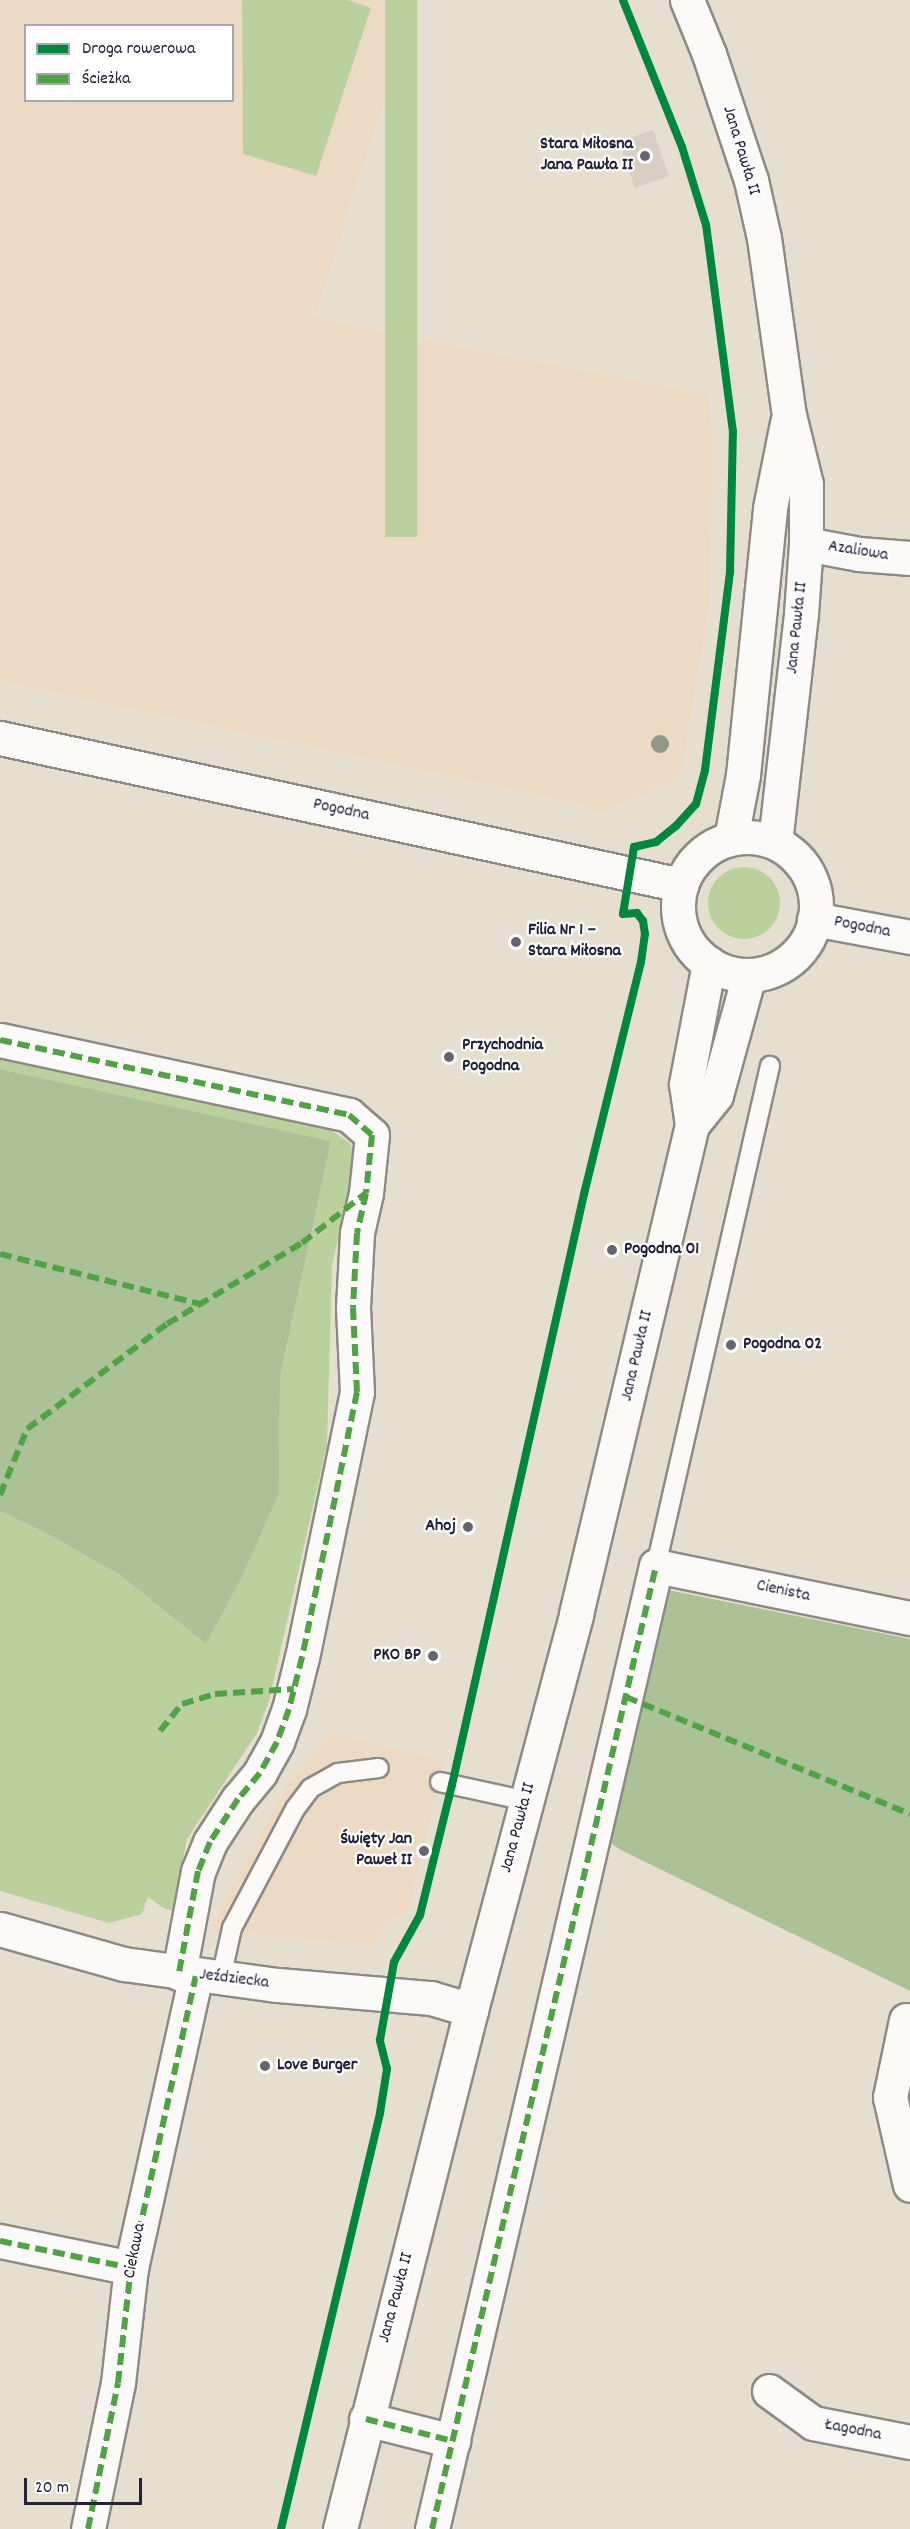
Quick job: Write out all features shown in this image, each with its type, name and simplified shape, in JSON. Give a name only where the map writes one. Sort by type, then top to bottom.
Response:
[{"type":"street","name":"Jana Pawła II","points":[[687,0],[709,54],[751,180],[764,238],[789,415],[806,484],[806,544],[775,842]]},
{"type":"street","name":"Jana Pawła II","points":[[731,838],[742,775],[770,508],[789,415]]},
{"type":"street","name":"Azaliowa","points":[[806,544],[859,555],[910,558]]},
{"type":"street","name":"Pogodna","points":[[0,738],[681,885]]},
{"type":"street","points":[[753,837],[775,842],[803,866],[816,900],[809,936],[798,952],[784,963],[767,971],[749,975],[729,972],[709,963],[693,948],[682,929],[678,907],[681,885],[688,869],[700,855],[714,845],[731,838],[753,837]]},
{"type":"street","name":"Pogodna","points":[[814,919],[910,937]]},
{"type":"street","name":"Jana Pawła II","points":[[340,2529],[471,2010],[576,1614],[692,1125],[686,1084],[709,963]]},
{"type":"street","name":"Jana Pawła II","points":[[692,1125],[716,1095],[749,975]]},
{"type":"street","name":"Ciekawa","points":[[0,1040],[349,1115],[372,1136],[366,1193],[357,1233],[353,1308],[357,1392],[302,1657],[289,1709],[277,1742],[260,1773],[238,1799],[210,1842],[198,1871],[198,1976],[131,2268],[118,2383],[88,2529]]},
{"type":"street","points":[[432,2529],[656,1566]]},
{"type":"street","name":"Cienista","points":[[656,1566],[910,1618]]},
{"type":"street","name":"Jeździecka","points":[[0,1929],[124,1964],[198,1976],[432,1998],[471,2010]]},
{"type":"street","points":[[906,2020],[890,2097],[910,2185]]},
{"type":"street","points":[[0,2241],[131,2268]]},
{"type":"street","name":"Łagodna","points":[[769,2391],[813,2423],[910,2442]]},
{"type":"street","points":[[366,2419],[453,2441]]},
{"type":"lane","points":[[656,1566],[770,1066]]},
{"type":"lane","points":[[198,1976],[232,1928],[295,1809],[311,1788],[338,1773],[379,1768]]},
{"type":"lane","points":[[440,1782],[527,1801]]},
{"type":"shaded area","points":[[0,0],[417,0],[315,317],[708,394],[714,447],[709,605],[681,778],[598,814],[577,804],[0,682]]},
{"type":"shaded area","points":[[653,130],[669,176],[635,188],[619,142]]},
{"type":"shaded area","points":[[332,1733],[445,1759],[410,1906],[381,1931],[374,1947],[209,1930],[288,1782]]},
{"type":"green space","points":[[242,0],[348,0],[371,8],[316,176],[243,154]]},
{"type":"green space","points":[[385,0],[417,0],[417,537],[385,537]]},
{"type":"green space","points":[[751,867],[770,877],[778,889],[780,903],[778,917],[770,929],[758,937],[737,939],[718,929],[710,917],[708,896],[718,877],[730,869]]},
{"type":"green space","points":[[0,1055],[329,1129],[350,1143],[356,1162],[332,1265],[327,1445],[269,1701],[257,1733],[187,1839],[173,1911],[163,1908],[148,1897],[142,1914],[109,1923],[0,1891],[0,1511],[48,1534],[120,1575],[206,1644],[241,1579],[279,1494],[280,1377],[331,1141],[0,1069]]},
{"type":"green space","points":[[0,1069],[331,1141],[280,1377],[279,1494],[241,1579],[206,1644],[120,1575],[48,1534],[0,1511]]},
{"type":"green space","points":[[668,1590],[910,1639],[910,1991],[621,1850],[609,1842]]},
{"type":"marked path","points":[[0,1040],[349,1115],[372,1135],[366,1193],[357,1233],[353,1308],[357,1392],[302,1657],[289,1709],[277,1742],[260,1773],[238,1799],[210,1842],[198,1871],[179,1973]]},
{"type":"marked path","points":[[0,1495],[27,1429],[167,1324],[302,1243],[366,1193]]},
{"type":"marked path","points":[[0,1254],[200,1304]]},
{"type":"marked path","points":[[432,2529],[656,1566]]},
{"type":"marked path","points":[[160,1731],[182,1704],[215,1694],[294,1689]]},
{"type":"marked path","points":[[626,1697],[910,1814]]},
{"type":"marked path","points":[[88,2529],[118,2383],[131,2268],[196,1976]]},
{"type":"marked path","points":[[0,2241],[131,2268]]},
{"type":"marked path","points":[[366,2419],[453,2441]]},
{"type":"cycle path","points":[[281,2529],[380,2113],[387,2069],[380,2040],[394,1962],[420,1915],[452,1785],[584,1194],[641,962],[645,934],[643,921],[637,913],[623,914],[634,847],[656,842],[676,826],[696,804],[705,770],[730,571],[733,432],[706,225],[682,147],[623,0]]},
{"type":"place","name":"Stara Miłosna Jana Pawła II","points":[[645,156]]},
{"type":"place","name":"Filia Nr 1 – Stara Miłosna","points":[[516,942]]},
{"type":"place","name":"Przychodnia Pogodna","points":[[449,1057]]},
{"type":"place","name":"Pogodna 01","points":[[612,1250]]},
{"type":"place","name":"Pogodna 02","points":[[731,1345]]},
{"type":"place","name":"Ahoj","points":[[468,1527]]},
{"type":"place","name":"PKO BP","points":[[433,1656]]},
{"type":"place","name":"Święty Jan Paweł II","points":[[424,1851]]},
{"type":"place","name":"Love Burger","points":[[265,2066]]}]
